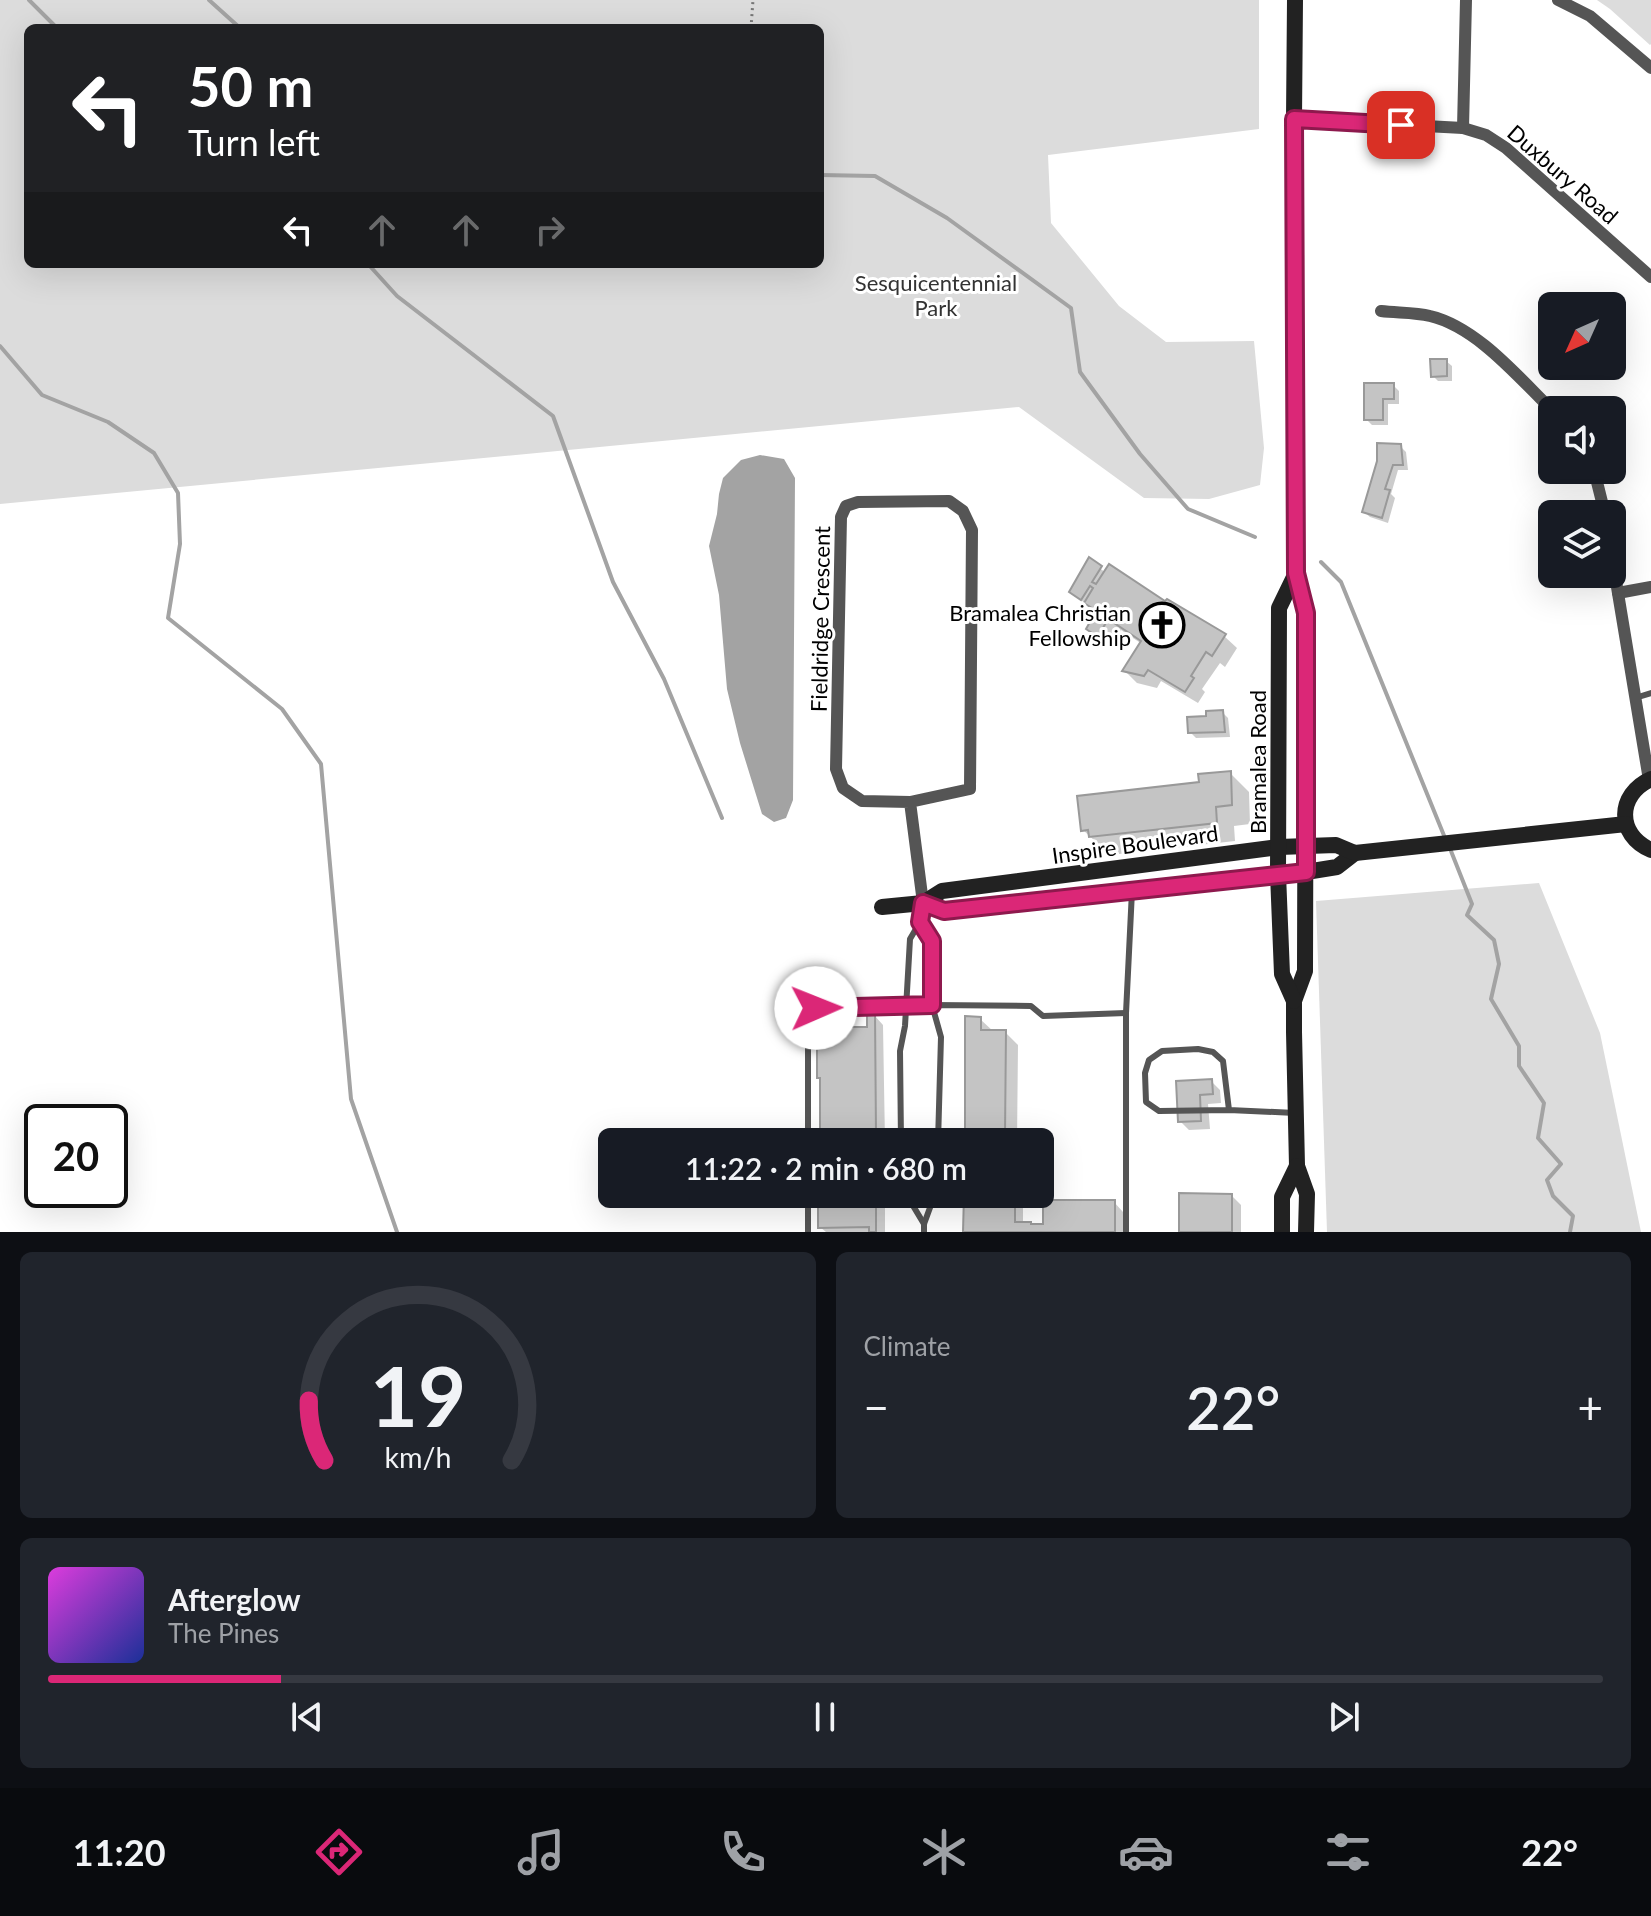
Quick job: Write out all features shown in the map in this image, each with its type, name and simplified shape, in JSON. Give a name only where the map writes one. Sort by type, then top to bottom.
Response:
[{"type":"main road","name":"Bramalea Road","points":[[1295,0],[1296,573],[1306,613],[1306,872],[1305,971],[1294,1001],[1297,1166],[1307,1194],[1306,1232]]},
{"type":"main road","name":"Bramalea Road","points":[[1294,1001],[1282,974],[1278,874],[1279,608],[1296,573]]},
{"type":"main road","points":[[1650,779],[1632,793],[1625,813],[1626,824],[1634,839],[1651,850]]},
{"type":"main road","name":"Inspire Boulevard","points":[[923,903],[942,891],[1279,847],[1336,845],[1355,853],[1626,824]]},
{"type":"main road","name":"Inspire Boulevard","points":[[882,907],[923,903],[944,911],[1306,872],[1337,867],[1355,853]]},
{"type":"main road","name":"Bramalea Road","points":[[1282,1232],[1282,1197],[1297,1166]]},
{"type":"street","points":[[1463,128],[1466,0]]},
{"type":"street","points":[[1558,0],[1590,16],[1651,68]]},
{"type":"street","name":"Duxbury Road","points":[[1294,119],[1463,128],[1486,135],[1506,148],[1651,277]]},
{"type":"street","points":[[1381,311],[1432,316],[1460,328],[1484,345],[1538,397]]},
{"type":"street","name":"Fieldridge Crescent","points":[[949,501],[963,511],[972,530],[970,789],[910,802],[862,801],[843,788],[836,769],[841,517],[846,506],[858,502],[949,501]]},
{"type":"street","points":[[1618,593],[1651,587]]},
{"type":"street","points":[[1617,588],[1650,779]]},
{"type":"street","points":[[910,802],[923,903]]},
{"type":"lane","points":[[1635,699],[1651,693]]},
{"type":"lane","points":[[1126,1232],[1126,1013],[1132,891]]},
{"type":"lane","points":[[901,1128],[900,1051],[910,939],[920,922],[923,903]]},
{"type":"lane","points":[[920,922],[932,941],[932,1005],[941,1037],[938,1128]]},
{"type":"lane","points":[[808,1128],[808,1009],[1031,1006],[1043,1016],[1126,1013]]},
{"type":"lane","points":[[1229,1110],[1223,1061],[1213,1052],[1198,1049],[1162,1051],[1149,1060],[1145,1073],[1146,1102],[1159,1111],[1296,1113]]},
{"type":"lane","points":[[808,1208],[808,1232]]},
{"type":"lane","points":[[914,1208],[924,1224]]},
{"type":"lane","points":[[924,1232],[930,1208]]},
{"type":"path","points":[[751,24],[753,0]]},
{"type":"green space","name":"Sesquicentennial Park","points":[[0,0],[1259,0],[1259,129],[1048,155],[1051,223],[1119,306],[1166,342],[1254,341],[1264,448],[1260,485],[1209,499],[1144,498],[1019,407],[0,504]]},
{"type":"green space","points":[[1597,0],[1651,0],[1651,44],[1650,45]]},
{"type":"green space","points":[[1539,883],[1600,1033],[1641,1232],[1327,1232],[1316,901]]},
{"type":"shaded area","points":[[760,455],[784,459],[795,478],[793,800],[786,818],[774,822],[762,814],[727,689],[719,595],[709,546],[723,478],[741,460]]},
{"type":"building","points":[[1430,359],[1447,359],[1447,376],[1431,377]]},
{"type":"building","points":[[1364,383],[1394,383],[1394,399],[1383,399],[1383,420],[1364,420]]},
{"type":"building","points":[[1377,443],[1401,444],[1403,465],[1393,465],[1385,489],[1390,490],[1382,518],[1362,512],[1377,461]]},
{"type":"building","name":"Bramalea Christian Fellowship","points":[[1089,557],[1102,566],[1092,582],[1096,584],[1109,564],[1165,601],[1167,599],[1226,634],[1212,656],[1206,652],[1185,692],[1148,670],[1144,676],[1122,671],[1141,641],[1108,619],[1098,637],[1086,629],[1098,612],[1084,603],[1093,588],[1090,586],[1081,600],[1069,592]]},
{"type":"building","points":[[1223,710],[1225,732],[1188,733],[1187,717],[1206,716],[1206,711]]},
{"type":"building","points":[[1231,771],[1232,805],[1216,807],[1217,823],[1089,837],[1088,830],[1081,831],[1077,796],[1199,782],[1198,774]]},
{"type":"building","points":[[875,1013],[876,1128],[820,1128],[817,1027],[867,1027],[867,1014]]},
{"type":"building","points":[[965,1016],[981,1017],[981,1030],[1006,1030],[1005,1128],[965,1128]]},
{"type":"building","points":[[1212,1079],[1213,1094],[1200,1095],[1201,1121],[1178,1122],[1176,1081]]},
{"type":"building","points":[[1179,1193],[1232,1194],[1232,1232],[1179,1232]]},
{"type":"building","points":[[1054,1200],[1115,1200],[1115,1232],[963,1232],[964,1208],[1015,1208],[1015,1222],[1043,1224],[1043,1208],[1054,1208]]},
{"type":"building","points":[[818,1208],[876,1208],[876,1232],[869,1232],[869,1227],[818,1228]]},
{"type":"waterway","points":[[29,0],[53,24]]},
{"type":"waterway","points":[[209,0],[236,24]]},
{"type":"waterway","points":[[824,175],[875,176],[947,218],[1071,308],[1080,372],[1140,454],[1188,509],[1255,537]]},
{"type":"waterway","points":[[372,268],[397,296],[553,416],[613,582],[664,679],[722,818]]},
{"type":"waterway","points":[[0,346],[42,395],[108,422],[154,453],[178,493],[180,544],[168,618],[282,709],[321,764],[351,1099],[397,1232]]},
{"type":"waterway","points":[[1321,562],[1341,582],[1445,838]]},
{"type":"waterway","points":[[1449,846],[1472,904],[1467,915],[1494,940],[1499,964],[1491,999],[1519,1046],[1519,1066],[1544,1103],[1538,1138],[1561,1164],[1547,1180],[1553,1196],[1573,1216],[1570,1232]]},
{"type":"place","name":"Bramalea Christian Fellowship","points":[[1162,625]]},
{"type":"route","points":[[816,1008],[932,1005],[932,941],[920,922],[923,903],[944,911],[1306,872],[1306,613],[1296,573],[1294,119],[1401,125]]}]
